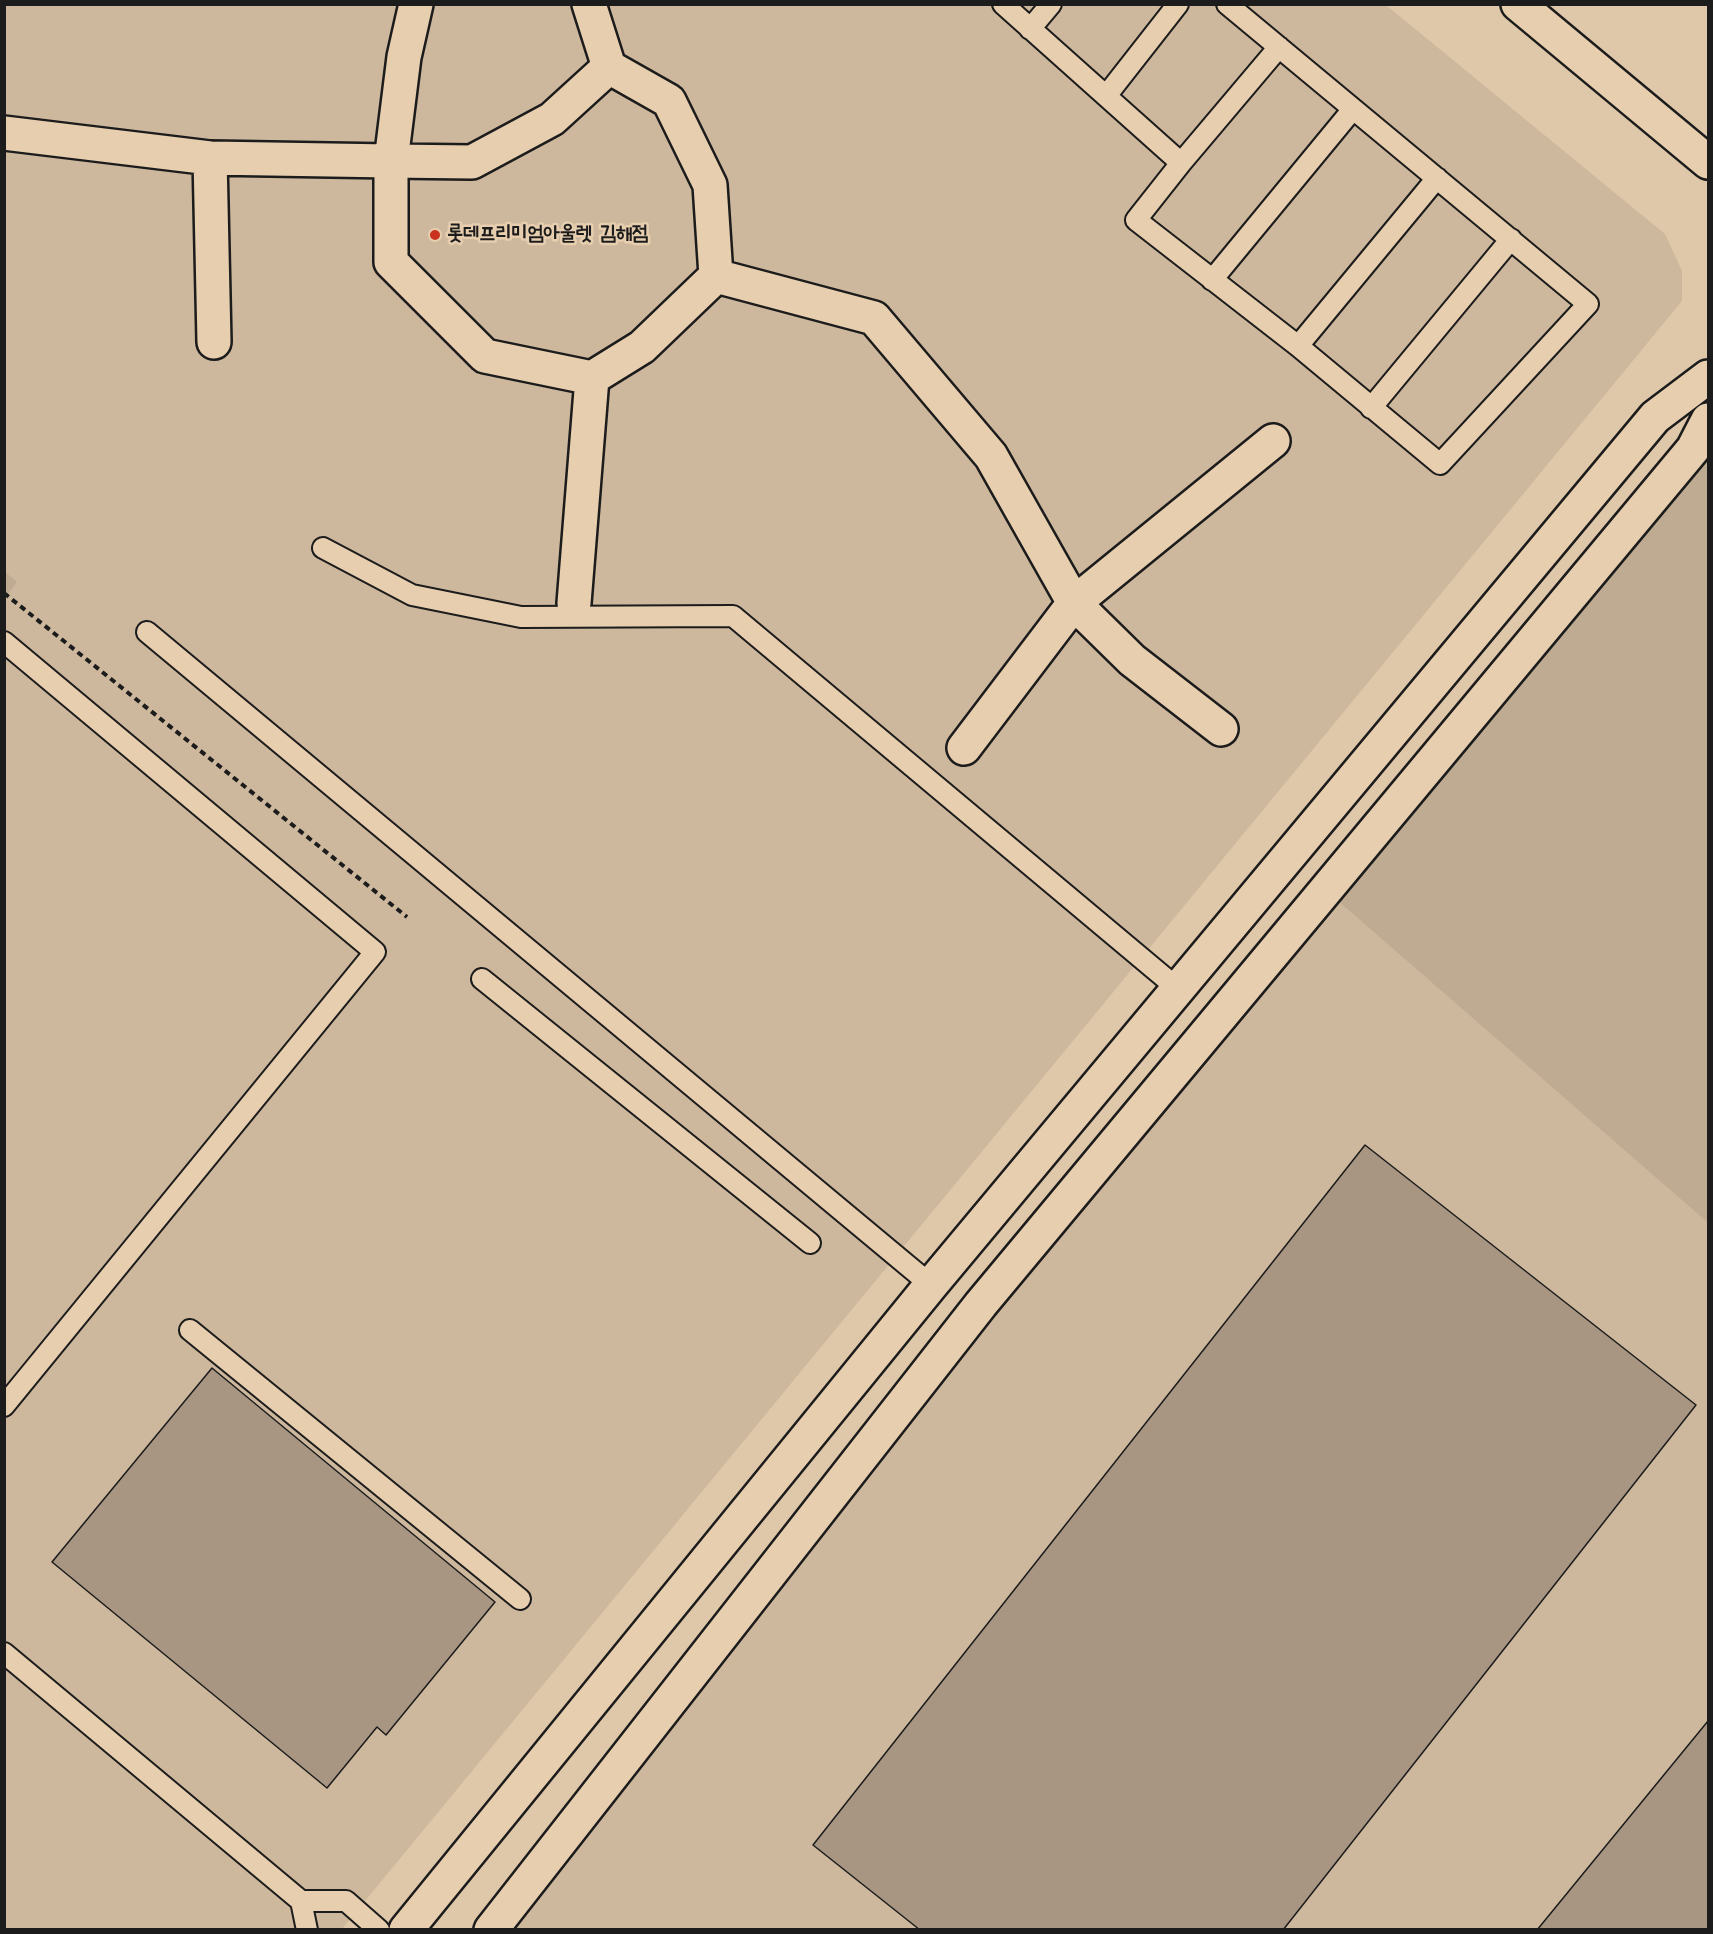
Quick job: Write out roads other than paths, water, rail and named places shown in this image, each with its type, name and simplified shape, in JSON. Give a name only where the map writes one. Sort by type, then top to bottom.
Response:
[{"type":"main road","points":[[416,4],[404,57],[391,161],[391,262],[485,357],[592,378],[642,347],[716,276],[710,184],[669,101],[609,67],[589,4]]},
{"type":"main road","points":[[1518,4],[1708,162]]},
{"type":"main road","points":[[4,134],[210,158],[472,162],[552,119],[609,67]]},
{"type":"main road","points":[[210,158],[214,342]]},
{"type":"main road","points":[[716,276],[874,318],[991,456],[1074,603],[1132,660],[1221,729]]},
{"type":"main road","points":[[406,1929],[931,1285],[1655,417],[1708,377]]},
{"type":"main road","points":[[574,603],[592,378]]},
{"type":"main road","points":[[491,1929],[981,1304],[1693,449],[1708,420]]},
{"type":"main road","points":[[964,748],[1074,603],[1273,441]]},
{"type":"lane","points":[[1003,4],[1181,163]]},
{"type":"lane","points":[[1030,29],[1051,4]]},
{"type":"lane","points":[[1106,96],[1178,4]]},
{"type":"lane","points":[[1227,4],[1279,47],[1353,109],[1511,239],[1588,304],[1440,464],[1298,346],[1136,220],[1279,47]]},
{"type":"lane","points":[[1212,280],[1353,109]]},
{"type":"lane","points":[[1298,346],[1437,178]]},
{"type":"lane","points":[[1371,408],[1511,239]]},
{"type":"lane","points":[[322,548],[412,595],[521,617],[733,616],[1177,988]]},
{"type":"lane","points":[[147,632],[931,1285]]},
{"type":"lane","points":[[4,642],[375,952],[4,1406]]},
{"type":"lane","points":[[482,979],[810,1243]]},
{"type":"lane","points":[[190,1330],[520,1599]]},
{"type":"lane","points":[[4,1653],[301,1901],[307,1929]]},
{"type":"lane","points":[[301,1901],[346,1901],[379,1929]]},
{"type":"place","name":"롯데프리미엄아울렛 김해점","points":[[435,235]]}]
